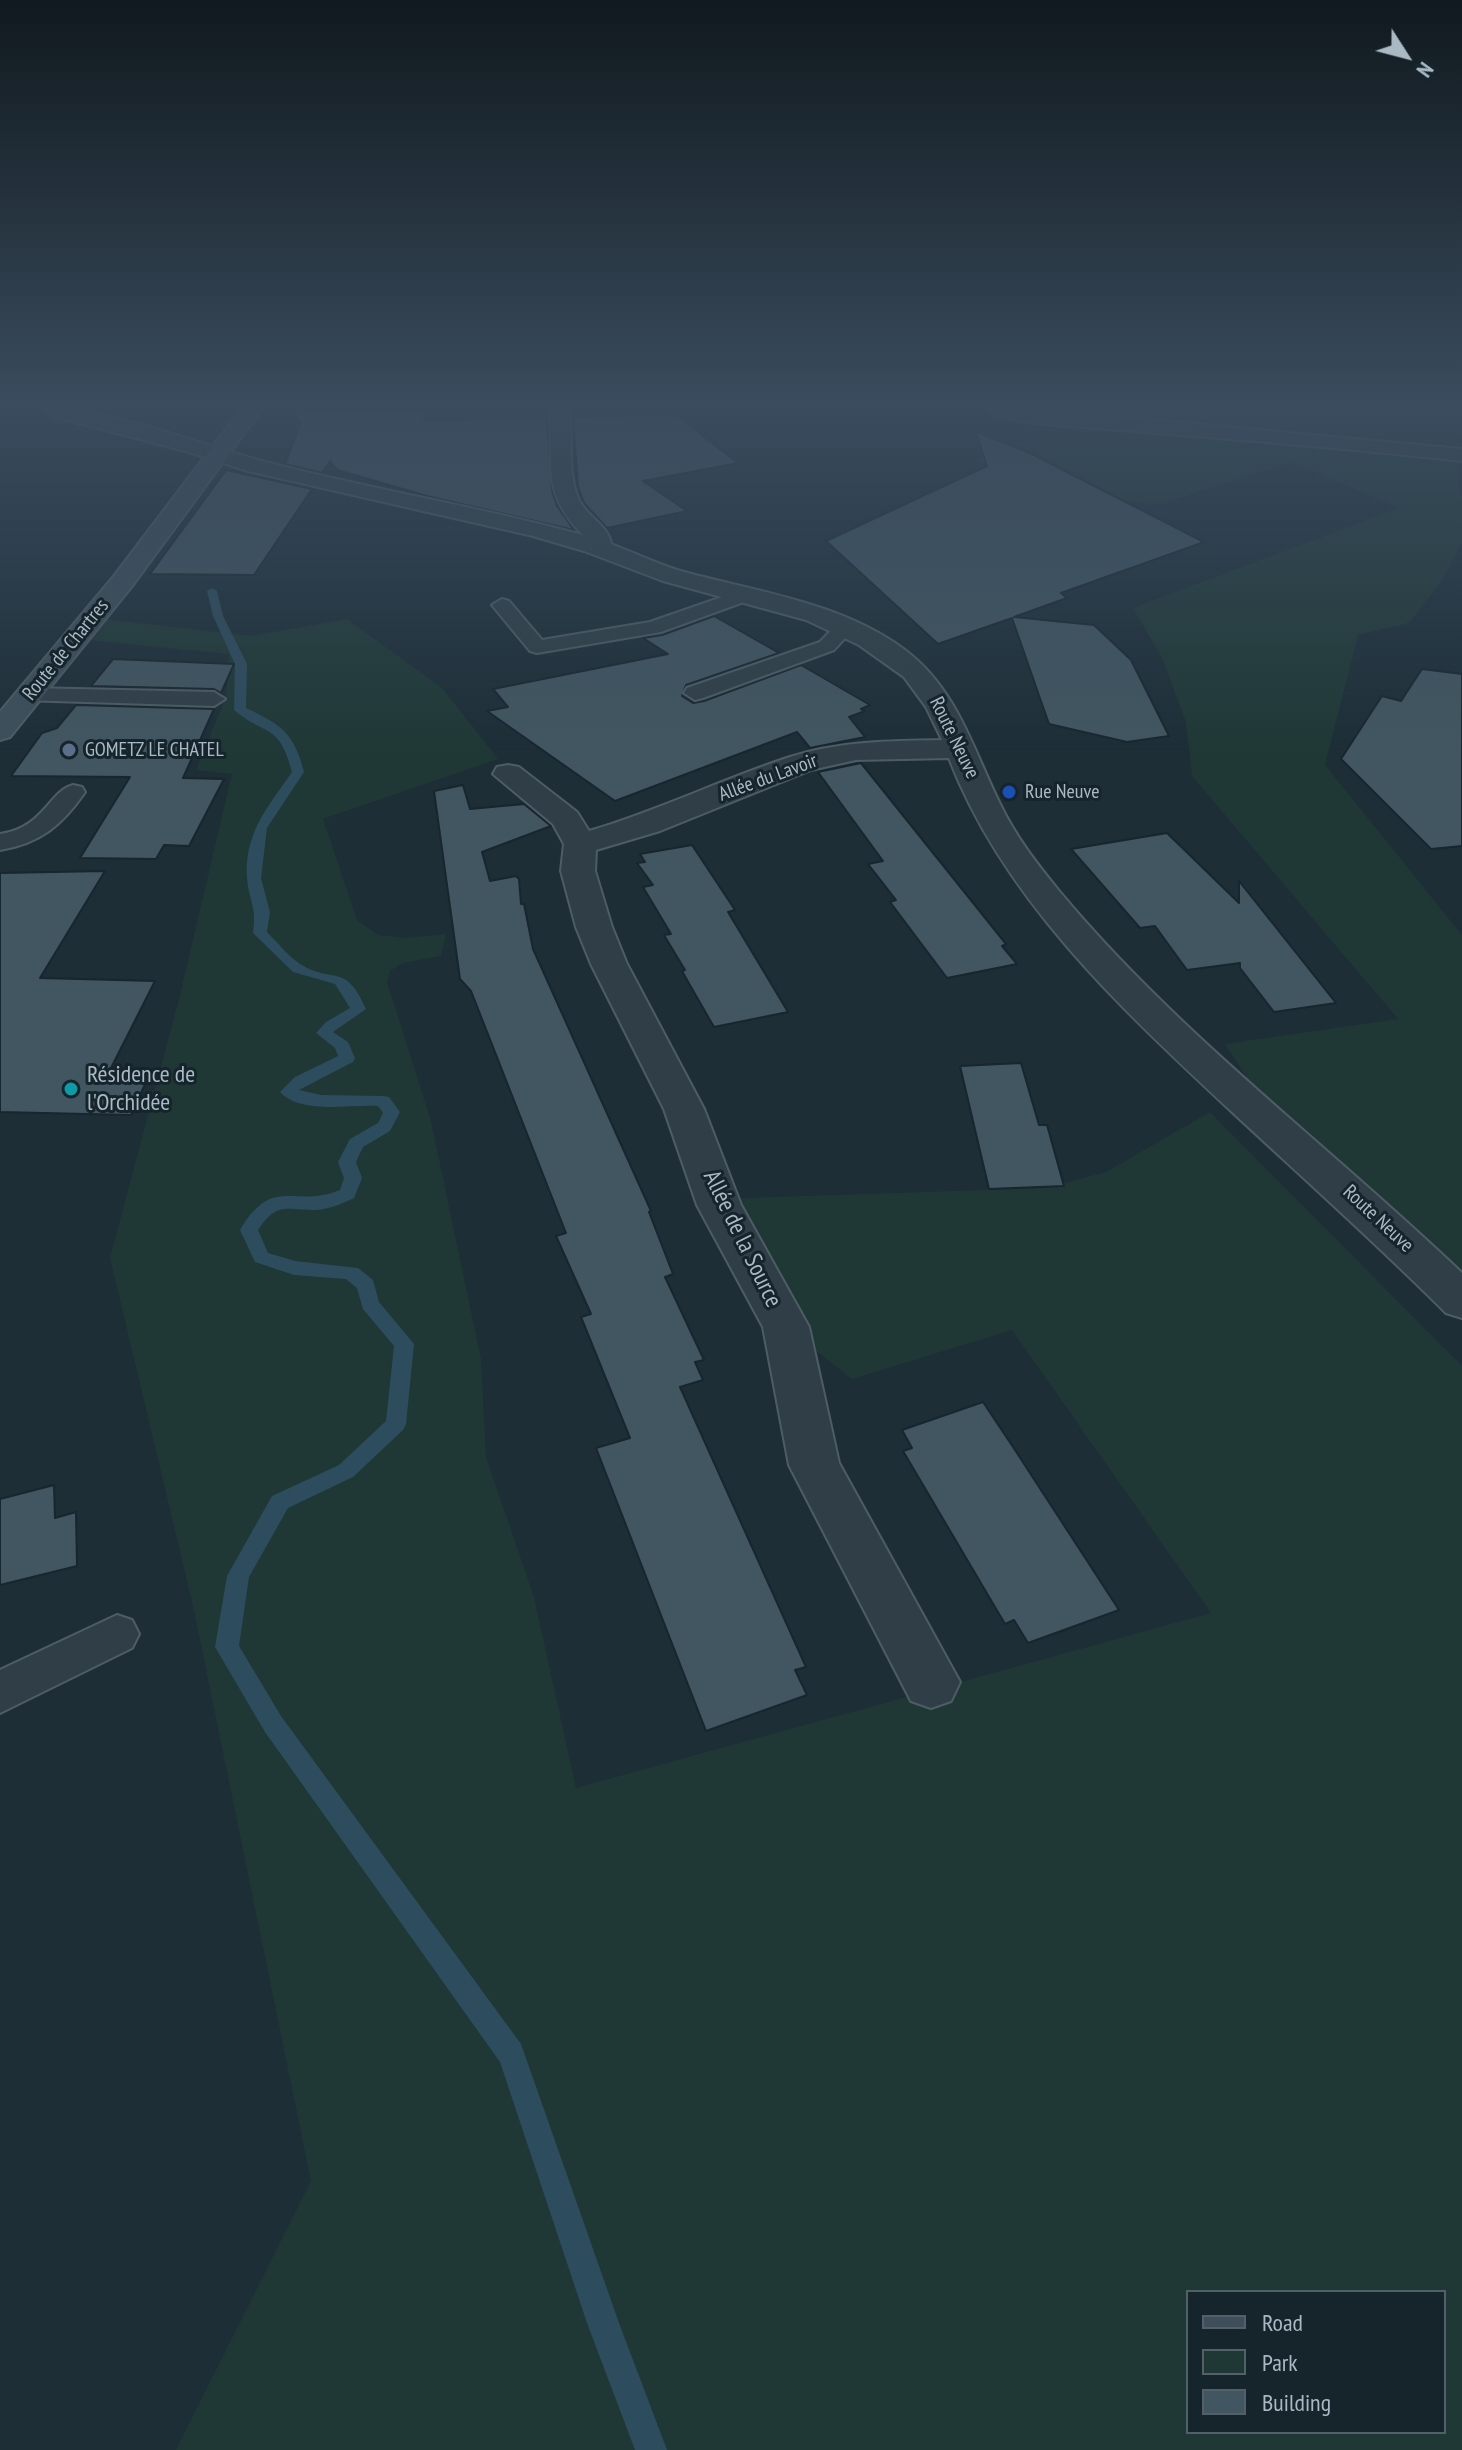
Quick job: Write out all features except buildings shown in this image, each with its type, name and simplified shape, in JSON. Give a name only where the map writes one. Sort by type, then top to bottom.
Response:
[{"type":"main road","name":"Route de Chartres","points":[[0,701],[149,523]]},
{"type":"main road","name":"Route de Chartres","points":[[0,731],[123,581],[161,523]]},
{"type":"street","name":"Route Neuve","points":[[499,523],[599,548],[666,574],[846,626],[895,656],[928,686],[943,706],[985,805],[1003,838],[1070,926],[1164,1026],[1403,1242],[1462,1301]]},
{"type":"street","points":[[585,523],[598,537],[599,548]]},
{"type":"street","name":"Allée du Lavoir","points":[[580,844],[649,824],[801,763],[856,751],[963,749]]},
{"type":"street","points":[[508,774],[566,819],[580,844]]},
{"type":"street","name":"Allée de la Source","points":[[580,844],[578,871],[594,927],[609,964],[684,1109],[719,1205],[786,1327],[814,1465],[931,1682]]},
{"type":"lane","points":[[502,605],[537,647],[654,628],[745,595]]},
{"type":"lane","points":[[695,693],[827,646],[846,626]]},
{"type":"lane","points":[[29,695],[214,699]]},
{"type":"lane","points":[[0,842],[20,840],[48,825],[73,792]]},
{"type":"lane","points":[[0,1692],[117,1634]]},
{"type":"green space","points":[[1358,523],[1462,523],[1462,543],[1442,580],[1409,623],[1358,635],[1325,765],[1462,935],[1462,1289],[1259,1096],[1225,1044],[1398,1019],[1192,776],[1186,722],[1162,658],[1133,608]]},
{"type":"green space","points":[[95,618],[252,636],[347,619],[442,688],[498,759],[323,819],[357,920],[378,935],[406,938],[446,934],[441,956],[403,963],[390,971],[387,982],[431,1121],[481,1359],[486,1457],[534,1597],[576,1788],[1211,1613],[1012,1330],[852,1379],[786,1327],[719,1205],[745,1198],[1046,1188],[1106,1172],[1210,1112],[1462,1366],[1462,2450],[176,2450],[311,2181],[193,1606],[110,1258],[179,999],[232,774],[196,770],[226,697],[229,654],[78,639]]},
{"type":"waterway","points":[[212,591],[218,616],[241,664],[240,710],[273,726],[286,738],[298,772],[260,828],[254,878],[263,912],[260,933],[298,969],[341,981],[347,986],[358,1009],[324,1033],[342,1045],[347,1058],[301,1081],[288,1092],[308,1099],[383,1101],[392,1112],[384,1127],[356,1143],[347,1162],[353,1178],[348,1194],[329,1202],[276,1203],[267,1207],[249,1230],[261,1257],[294,1268],[351,1273],[366,1285],[370,1304],[404,1344],[396,1424],[346,1471],[280,1502],[238,1576],[227,1647],[273,1724],[511,2054],[603,2323],[651,2450]]},
{"type":"place","name":"GOMETZ LE CHATEL","points":[[69,750]]},
{"type":"place","name":"Rue Neuve","points":[[1009,792]]},
{"type":"place","name":"Résidence de l'Orchidée","points":[[71,1089]]}]
